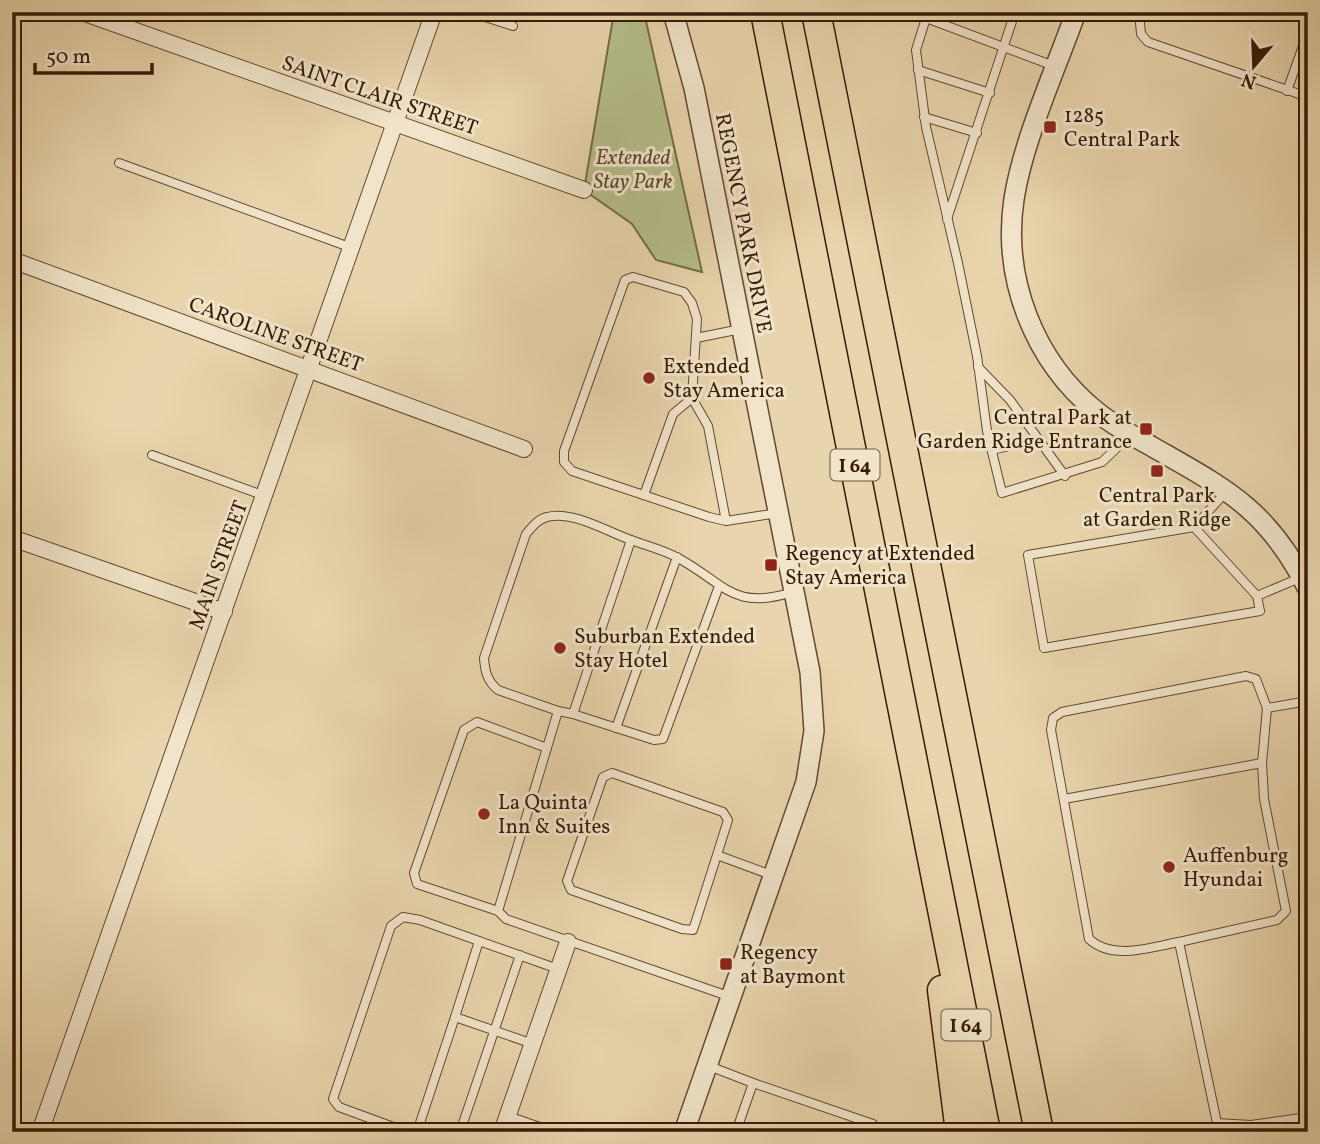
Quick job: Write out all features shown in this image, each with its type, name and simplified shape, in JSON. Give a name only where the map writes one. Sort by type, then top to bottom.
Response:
[{"type":"highway","name":"I 64","points":[[765,12],[986,1132]]},
{"type":"highway","name":"I 64","points":[[816,12],[1038,1132]]},
{"type":"highway","points":[[944,918],[942,992],[960,1132]]},
{"type":"street","name":"SAINT CLAIR STREET","points":[[82,12],[584,190]]},
{"type":"street","name":"MAIN STREET","points":[[40,1132],[434,12]]},
{"type":"street","name":"REGENCY PARK DRIVE","points":[[673,12],[694,88],[810,672],[814,731],[806,782],[684,1132]]},
{"type":"street","points":[[1076,12],[1023,160],[1014,199],[1013,270],[1020,302],[1036,338],[1054,365],[1097,413],[1227,491],[1271,528],[1305,583]]},
{"type":"street","name":"CAROLINE STREET","points":[[12,260],[524,449]]},
{"type":"street","points":[[12,538],[224,612]]},
{"type":"street","points":[[502,1132],[568,942]]},
{"type":"lane","points":[[470,12],[513,26]]},
{"type":"lane","points":[[947,219],[1015,12]]},
{"type":"lane","points":[[1139,12],[1141,34],[1148,42],[1308,97]]},
{"type":"lane","points":[[1057,67],[924,15],[916,50],[925,117],[1002,493],[1065,476],[1102,462],[1131,434]]},
{"type":"lane","points":[[1287,91],[1308,32]]},
{"type":"lane","points":[[918,70],[990,93]]},
{"type":"lane","points":[[925,117],[977,132]]},
{"type":"lane","points":[[119,163],[352,248]]},
{"type":"lane","points":[[726,521],[708,425],[692,398],[697,318],[692,303],[684,292],[633,277],[625,280],[564,451],[564,462],[572,471],[726,521],[778,513]]},
{"type":"lane","points":[[696,338],[742,329]]},
{"type":"lane","points":[[978,367],[1010,400],[1065,476]]},
{"type":"lane","points":[[644,495],[673,414],[692,398]]},
{"type":"lane","points":[[992,450],[1038,439]]},
{"type":"lane","points":[[152,455],[265,496]]},
{"type":"lane","points":[[1194,527],[1258,596],[1260,611],[1044,648],[1028,555],[1194,527],[1227,491]]},
{"type":"lane","points":[[719,586],[663,739],[654,740],[558,711],[498,690],[490,683],[484,658],[526,534],[536,523],[548,516],[569,517],[677,557],[719,586],[750,600],[774,598],[794,592]]},
{"type":"lane","points":[[573,714],[631,540]]},
{"type":"lane","points":[[616,728],[677,557]]},
{"type":"lane","points":[[1258,596],[1305,583]]},
{"type":"lane","points":[[1246,676],[1256,679],[1267,708],[1262,763],[1264,799],[1286,911],[1278,920],[1179,942],[1115,952],[1100,950],[1089,939],[1051,730],[1053,718],[1062,712],[1246,676]]},
{"type":"lane","points":[[1267,708],[1308,701]]},
{"type":"lane","points":[[498,911],[558,711]]},
{"type":"lane","points":[[547,748],[477,722],[464,730],[414,873],[417,884],[498,911],[506,919],[568,942],[731,997]]},
{"type":"lane","points":[[1064,799],[1262,763]]},
{"type":"lane","points":[[612,773],[723,812],[728,820],[717,855],[693,930],[682,929],[571,890],[567,881],[603,777],[612,773]]},
{"type":"lane","points":[[717,855],[774,876]]},
{"type":"lane","points":[[407,1132],[339,1107],[333,1099],[391,926],[403,917],[420,920],[558,969]]},
{"type":"lane","points":[[416,1132],[479,941]]},
{"type":"lane","points":[[1179,942],[1217,1123],[1251,1125],[1308,1117]]},
{"type":"lane","points":[[460,1132],[520,955]]},
{"type":"lane","points":[[455,1017],[533,1044]]},
{"type":"lane","points":[[707,1066],[873,1124],[874,1132]]},
{"type":"lane","points":[[736,1132],[753,1083]]},
{"type":"lane","points":[[508,1115],[554,1132]]},
{"type":"green space","name":"Extended Stay Park","points":[[614,12],[644,12],[702,272],[656,260],[632,224],[584,190]]},
{"type":"place","name":"1285 Central Park","points":[[1050,127]]},
{"type":"place","name":"Extended Stay America","points":[[649,378]]},
{"type":"place","name":"Central Park at Garden Ridge Entrance","points":[[1146,429]]},
{"type":"place","name":"Central Park at Garden Ridge","points":[[1157,471]]},
{"type":"place","name":"Regency at Extended Stay America","points":[[771,565]]},
{"type":"place","name":"Suburban Extended Stay Hotel","points":[[560,648]]},
{"type":"place","name":"La Quinta Inn & Suites","points":[[484,814]]},
{"type":"place","name":"Auffenburg Hyundai","points":[[1169,867]]},
{"type":"place","name":"Regency at Baymont","points":[[726,964]]}]
